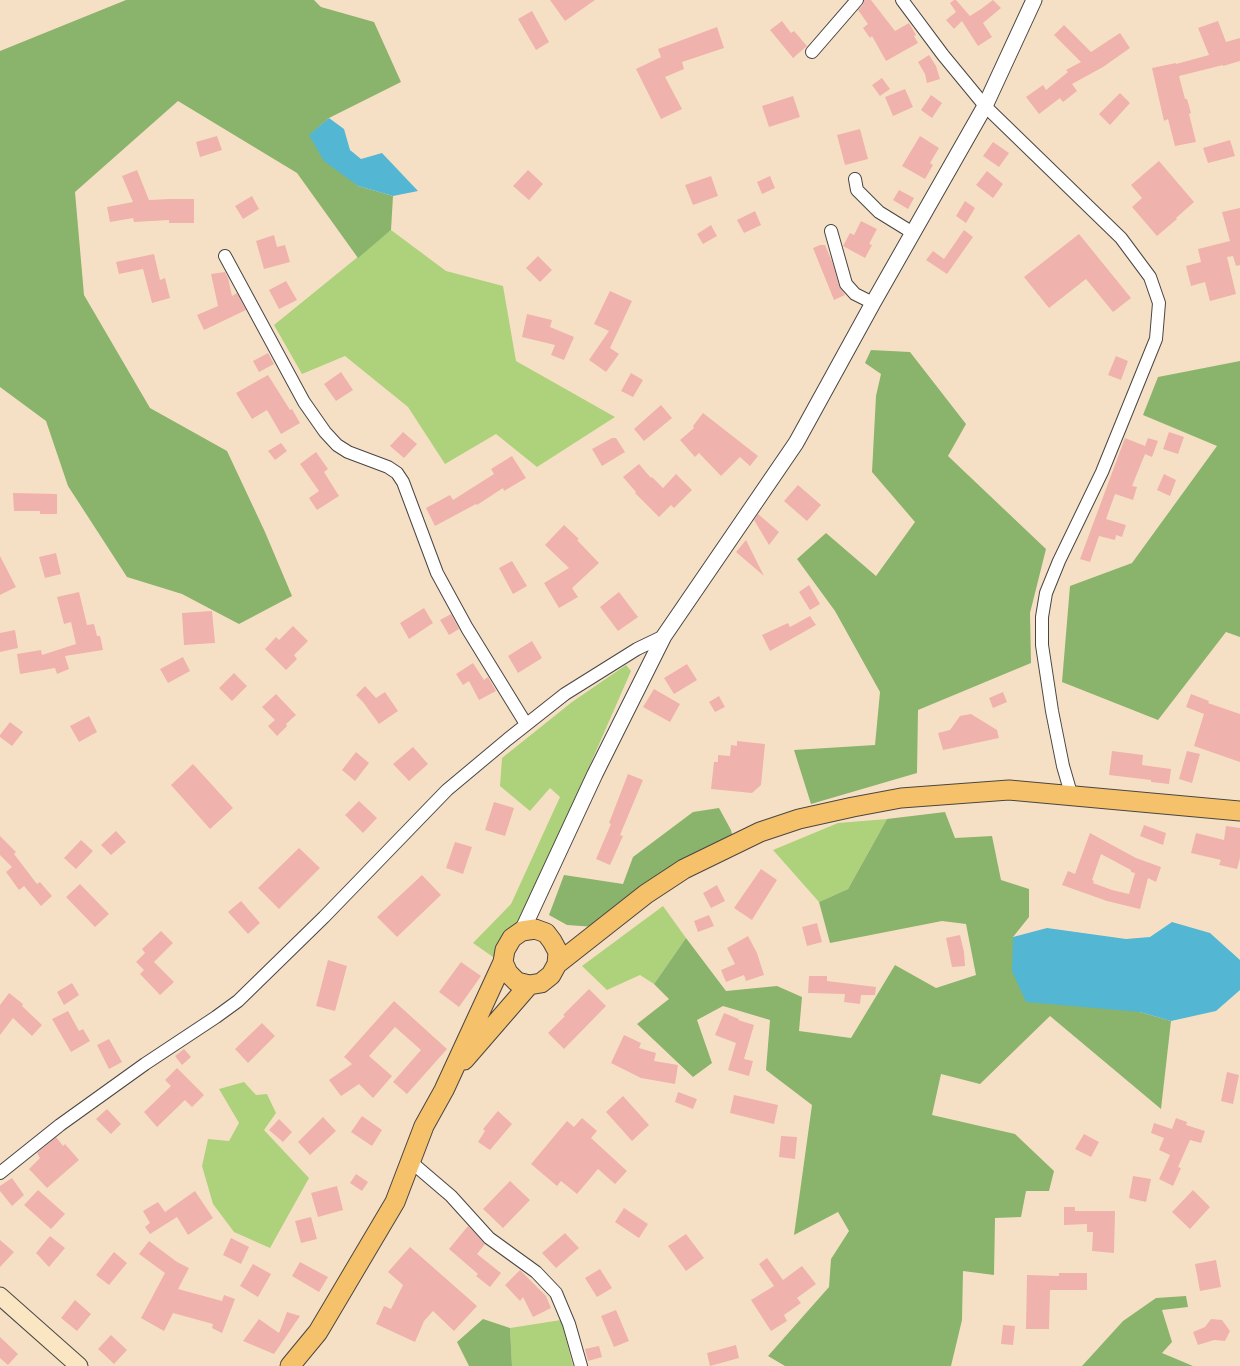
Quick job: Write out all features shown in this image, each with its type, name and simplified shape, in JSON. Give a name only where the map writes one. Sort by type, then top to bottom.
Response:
[{"type":"main road","points":[[557,964],[646,894],[684,870],[760,832],[799,819],[901,798],[1009,790],[1072,797],[1240,811]]},
{"type":"main road","points":[[290,1366],[318,1332],[395,1202],[424,1126],[444,1090],[503,962],[505,950],[512,938],[522,931],[535,929],[546,933],[558,952],[557,964],[551,976],[541,983],[529,985],[517,982],[508,974],[503,962]]},
{"type":"main road","points":[[450,1076],[529,985]]},
{"type":"main road","points":[[0,1296],[79,1366]]},
{"type":"street","points":[[812,52],[857,0]]},
{"type":"street","points":[[902,0],[943,55],[985,106],[1121,238],[1150,277],[1159,303],[1156,339],[1102,472],[1059,561],[1046,593],[1042,617],[1042,645],[1052,711],[1063,766],[1072,797]]},
{"type":"street","points":[[522,931],[594,774],[664,636],[796,443],[985,106],[1034,0]]},
{"type":"street","points":[[855,180],[857,190],[879,212],[913,233]]},
{"type":"street","points":[[831,230],[846,284],[855,294],[874,303]]},
{"type":"street","points":[[225,256],[304,402],[325,432],[337,445],[348,452],[388,467],[397,473],[403,482],[437,573],[467,628],[526,724]]},
{"type":"street","points":[[0,1173],[60,1125],[238,1001],[324,917],[447,790],[526,724],[565,694],[637,649],[664,636]]},
{"type":"street","points":[[410,1161],[451,1196],[489,1238],[536,1272],[556,1293],[569,1324],[581,1366]]},
{"type":"green space","points":[[126,0],[314,0],[321,7],[374,22],[401,82],[329,118],[310,135],[358,186],[393,196],[391,230],[358,258],[297,173],[178,101],[75,192],[84,295],[150,408],[227,451],[265,532],[292,596],[239,624],[182,594],[127,577],[68,486],[46,421],[0,387],[0,51]]},
{"type":"green space","points":[[391,230],[446,271],[503,286],[516,361],[615,417],[537,467],[496,434],[445,464],[408,407],[345,356],[302,374],[274,325]]},
{"type":"green space","points":[[871,350],[910,352],[966,424],[948,456],[1046,549],[1030,613],[1031,663],[918,710],[917,773],[811,804],[794,750],[875,745],[880,692],[835,611],[797,559],[826,533],[876,576],[915,522],[872,472],[876,396],[881,374],[865,363]]},
{"type":"green space","points":[[1240,361],[1240,637],[1226,632],[1158,720],[1062,682],[1070,586],[1132,563],[1217,446],[1143,415],[1158,377]]},
{"type":"green space","points":[[626,665],[631,671],[503,964],[473,943],[511,904],[560,797],[550,788],[530,811],[500,786],[502,758],[572,702]]},
{"type":"green space","points":[[719,808],[731,830],[733,838],[595,927],[567,925],[549,915],[564,875],[623,884],[633,857],[693,812]]},
{"type":"green space","points":[[945,812],[955,838],[992,836],[1001,880],[1029,889],[1029,917],[1013,937],[1140,1012],[1171,1021],[1161,1109],[1050,1016],[980,1084],[941,1074],[932,1115],[1015,1134],[1054,1171],[1049,1191],[1026,1191],[1021,1217],[995,1218],[994,1275],[963,1271],[962,1320],[951,1366],[785,1366],[768,1356],[829,1287],[831,1259],[849,1231],[838,1212],[794,1235],[812,1105],[766,1070],[770,1020],[723,1006],[697,1020],[712,1063],[693,1077],[637,1024],[669,999],[654,984],[686,938],[726,991],[777,986],[802,997],[799,1031],[851,1038],[895,965],[936,988],[976,975],[966,924],[942,921],[830,943],[819,902],[848,889],[887,819]]},
{"type":"green space","points":[[887,819],[848,889],[819,902],[773,850],[838,823]]},
{"type":"green space","points":[[663,906],[686,938],[654,984],[640,975],[607,990],[582,966]]},
{"type":"green space","points":[[244,1082],[256,1095],[267,1094],[276,1113],[264,1130],[309,1178],[270,1248],[234,1232],[213,1204],[202,1166],[208,1139],[229,1141],[239,1123],[219,1089]]},
{"type":"green space","points":[[1186,1296],[1188,1307],[1162,1310],[1172,1342],[1162,1353],[1193,1366],[1082,1366],[1123,1321],[1156,1298]]},
{"type":"green space","points":[[483,1319],[510,1328],[512,1366],[469,1366],[457,1342]]},
{"type":"green space","points":[[561,1320],[573,1366],[512,1366],[510,1328]]},
{"type":"water","points":[[329,118],[344,129],[350,150],[361,159],[382,153],[418,191],[393,196],[358,186],[324,161],[309,135]]},
{"type":"water","points":[[1172,922],[1210,933],[1240,960],[1240,990],[1216,1011],[1171,1021],[1140,1012],[1026,1002],[1012,971],[1013,937],[1047,928],[1126,939],[1150,937]]},
{"type":"building","points":[[550,0],[595,0],[565,21]]},
{"type":"building","points":[[864,0],[871,0],[895,31],[909,23],[916,35],[914,36],[918,43],[886,61],[872,36],[870,38],[863,28],[868,24],[858,10],[863,5]]},
{"type":"building","points":[[956,0],[970,16],[993,0],[1001,8],[983,23],[992,37],[978,46],[962,21],[954,29],[946,20],[956,12],[950,3]]},
{"type":"building","points":[[532,11],[549,42],[536,50],[518,19]]},
{"type":"building","points":[[782,21],[791,33],[794,31],[807,46],[793,58],[770,30]]},
{"type":"building","points":[[1218,21],[1226,42],[1240,38],[1240,61],[1179,76],[1185,99],[1187,99],[1191,113],[1189,114],[1196,142],[1175,146],[1168,119],[1164,121],[1152,68],[1176,64],[1209,55],[1198,28]]},
{"type":"building","points":[[1064,25],[1091,52],[1120,33],[1130,48],[1103,67],[1072,84],[1077,91],[1063,102],[1060,98],[1039,114],[1026,97],[1043,85],[1046,90],[1068,72],[1066,70],[1081,62],[1054,35]]},
{"type":"building","points":[[717,27],[724,48],[682,62],[684,69],[665,77],[682,109],[661,119],[636,69],[661,57],[658,49]]},
{"type":"building","points":[[929,55],[936,66],[940,79],[927,83],[925,74],[918,62]]},
{"type":"building","points":[[882,78],[890,89],[880,96],[872,85]]},
{"type":"building","points":[[905,89],[913,107],[893,116],[885,97]]},
{"type":"building","points":[[1120,93],[1130,103],[1110,125],[1099,114]]},
{"type":"building","points":[[931,95],[942,103],[932,118],[921,110]]},
{"type":"building","points":[[793,96],[800,117],[769,127],[762,106]]},
{"type":"building","points":[[860,129],[868,159],[845,165],[837,135]]},
{"type":"building","points":[[217,136],[222,150],[200,157],[196,142]]},
{"type":"building","points":[[920,136],[939,148],[930,163],[933,165],[925,179],[902,166]]},
{"type":"building","points":[[1230,140],[1235,156],[1208,163],[1203,148]]},
{"type":"building","points":[[993,142],[1009,153],[999,167],[983,156]]},
{"type":"building","points":[[1159,161],[1194,202],[1157,236],[1132,207],[1142,198],[1131,185]]},
{"type":"building","points":[[137,170],[149,200],[194,199],[194,223],[169,223],[169,220],[134,222],[133,218],[110,222],[107,207],[133,202],[122,176]]},
{"type":"building","points":[[528,170],[543,184],[529,200],[513,186]]},
{"type":"building","points":[[987,171],[1003,184],[993,198],[976,185]]},
{"type":"building","points":[[711,176],[718,196],[693,205],[685,185]]},
{"type":"building","points":[[770,176],[775,188],[762,194],[757,182]]},
{"type":"building","points":[[899,190],[914,198],[908,209],[893,200]]},
{"type":"building","points":[[252,196],[259,209],[243,219],[235,206]]},
{"type":"building","points":[[965,201],[975,208],[966,223],[956,216]]},
{"type":"building","points":[[1240,208],[1240,265],[1236,266],[1233,256],[1227,257],[1236,294],[1210,301],[1205,282],[1191,286],[1186,266],[1201,262],[1198,249],[1230,241],[1222,212]]},
{"type":"building","points":[[755,211],[761,225],[744,233],[737,220]]},
{"type":"building","points":[[861,221],[877,229],[869,244],[872,245],[865,258],[843,246],[850,233],[854,235]]},
{"type":"building","points":[[711,225],[717,236],[703,244],[697,234]]},
{"type":"building","points":[[964,230],[973,237],[947,274],[926,260],[933,251],[944,259]]},
{"type":"building","points":[[1079,234],[1131,298],[1113,312],[1086,279],[1049,308],[1024,277]]},
{"type":"building","points":[[274,235],[277,247],[285,245],[290,262],[264,269],[256,241]]},
{"type":"building","points":[[820,245],[825,245],[833,264],[839,286],[845,295],[834,300],[813,248]]},
{"type":"building","points":[[154,254],[160,280],[165,278],[170,298],[152,303],[143,269],[119,274],[116,262]]},
{"type":"building","points":[[538,256],[552,270],[540,282],[526,268]]},
{"type":"building","points":[[225,272],[232,296],[237,293],[246,310],[204,330],[197,315],[218,306],[211,274]]},
{"type":"building","points":[[286,281],[297,300],[279,309],[269,290]]},
{"type":"building","points":[[610,291],[632,301],[610,348],[619,354],[606,372],[589,360],[609,331],[594,324]]},
{"type":"building","points":[[527,314],[552,320],[550,327],[574,337],[564,360],[551,355],[555,345],[522,337]]},
{"type":"building","points":[[268,353],[274,364],[259,372],[253,361]]},
{"type":"building","points":[[1116,356],[1128,361],[1121,380],[1108,375]]},
{"type":"building","points":[[341,372],[353,390],[336,401],[324,384]]},
{"type":"building","points":[[631,373],[643,380],[633,397],[621,391]]},
{"type":"building","points":[[268,375],[300,423],[281,434],[267,410],[252,419],[236,393]]},
{"type":"building","points":[[661,405],[672,418],[644,441],[634,429]]},
{"type":"building","points":[[703,413],[758,456],[750,466],[740,457],[721,476],[699,453],[695,457],[680,440],[694,428],[693,426]]},
{"type":"building","points":[[403,432],[417,444],[404,458],[390,446]]},
{"type":"building","points":[[1169,432],[1184,437],[1178,454],[1163,449]]},
{"type":"building","points":[[612,438],[616,438],[625,452],[602,466],[592,449]]},
{"type":"building","points":[[1125,438],[1145,446],[1148,438],[1158,441],[1152,457],[1145,454],[1132,486],[1137,487],[1133,500],[1115,494],[1106,519],[1126,525],[1122,537],[1116,535],[1115,540],[1099,536],[1090,562],[1080,559]]},
{"type":"building","points":[[281,443],[287,451],[275,460],[268,451]]},
{"type":"building","points":[[316,452],[328,469],[324,472],[339,496],[317,510],[309,498],[319,491],[300,464]]},
{"type":"building","points":[[512,456],[526,478],[504,491],[503,488],[477,505],[476,504],[435,526],[426,508],[450,495],[453,500],[494,474],[491,469]]},
{"type":"building","points":[[639,464],[651,478],[652,477],[663,488],[676,474],[692,490],[674,508],[671,505],[659,517],[635,493],[636,492],[623,477]]},
{"type":"building","points":[[1164,474],[1176,480],[1170,496],[1157,490]]},
{"type":"building","points":[[798,485],[821,505],[807,521],[784,501]]},
{"type":"building","points":[[13,493],[57,494],[57,514],[40,514],[40,511],[14,511]]},
{"type":"building","points":[[758,514],[779,532],[769,545],[754,520]]},
{"type":"building","points":[[564,525],[579,539],[577,540],[599,563],[572,588],[578,597],[559,608],[544,583],[569,568],[545,545]]},
{"type":"building","points":[[746,540],[764,576],[736,552]]},
{"type":"building","points":[[56,553],[61,574],[45,578],[39,557]]},
{"type":"building","points":[[0,556],[16,587],[0,595]]},
{"type":"building","points":[[512,561],[527,586],[513,594],[499,568]]},
{"type":"building","points":[[809,585],[820,604],[810,610],[799,592]]},
{"type":"building","points":[[79,592],[87,625],[94,624],[97,636],[100,636],[103,650],[65,656],[69,669],[57,674],[55,668],[20,674],[17,654],[41,650],[42,655],[76,644],[71,622],[64,624],[57,597]]},
{"type":"building","points":[[619,592],[638,617],[618,631],[600,607]]},
{"type":"building","points":[[424,608],[433,623],[409,639],[400,623]]},
{"type":"building","points":[[212,611],[215,643],[184,645],[182,613]]},
{"type":"building","points":[[451,614],[459,629],[449,635],[440,620]]},
{"type":"building","points":[[810,616],[816,625],[770,651],[762,635],[788,623],[790,627]]},
{"type":"building","points":[[293,626],[308,641],[294,655],[297,659],[286,670],[265,649],[276,637],[279,640]]},
{"type":"building","points":[[15,630],[18,648],[0,652],[0,633]]},
{"type":"building","points":[[532,641],[542,658],[518,673],[508,656]]},
{"type":"building","points":[[183,657],[190,671],[168,683],[160,669]]},
{"type":"building","points":[[473,663],[484,680],[488,677],[496,691],[479,700],[469,681],[463,685],[456,674]]},
{"type":"building","points":[[687,664],[697,680],[674,694],[664,678]]},
{"type":"building","points":[[234,673],[247,686],[232,701],[219,688]]},
{"type":"building","points":[[365,686],[376,698],[385,692],[398,711],[379,724],[356,695]]},
{"type":"building","points":[[654,689],[680,704],[670,722],[643,707]]},
{"type":"building","points":[[1003,692],[1007,702],[993,708],[989,698]]},
{"type":"building","points":[[276,694],[296,715],[286,724],[287,726],[277,736],[268,726],[275,720],[262,707]]},
{"type":"building","points":[[1191,694],[1209,701],[1208,703],[1240,714],[1240,762],[1194,746],[1204,714],[1186,707]]},
{"type":"building","points":[[719,696],[725,707],[715,712],[709,702]]},
{"type":"building","points":[[971,714],[997,730],[999,738],[943,750],[938,733],[950,730],[960,716]]},
{"type":"building","points":[[89,716],[97,732],[79,742],[70,726]]},
{"type":"building","points":[[10,722],[23,732],[12,746],[0,737]]},
{"type":"building","points":[[737,741],[765,744],[761,785],[752,793],[711,789],[714,762],[718,762],[718,755],[730,756],[731,745],[737,746]]},
{"type":"building","points":[[413,747],[428,764],[409,781],[393,764]]},
{"type":"building","points":[[1112,751],[1143,755],[1142,765],[1171,769],[1169,784],[1151,782],[1151,780],[1109,775]]},
{"type":"building","points":[[1187,751],[1200,754],[1192,783],[1179,779]]},
{"type":"building","points":[[356,752],[369,763],[355,781],[342,770]]},
{"type":"building","points":[[193,764],[233,808],[210,829],[171,785]]},
{"type":"building","points":[[628,774],[643,780],[620,835],[623,836],[610,865],[596,859],[611,824],[609,823]]},
{"type":"building","points":[[359,801],[377,818],[363,833],[345,815]]},
{"type":"building","points":[[494,802],[514,808],[505,836],[485,830]]},
{"type":"building","points":[[1144,825],[1166,833],[1163,845],[1140,836]]},
{"type":"building","points":[[1226,826],[1240,828],[1240,858],[1237,869],[1219,865],[1221,860],[1191,853],[1196,833],[1224,840]]},
{"type":"building","points":[[116,831],[126,842],[111,855],[101,845]]},
{"type":"building","points":[[1090,833],[1136,858],[1161,867],[1156,882],[1148,878],[1140,909],[1107,901],[1062,885],[1068,871],[1075,874]],"holes":[[[1101,854],[1131,870],[1131,872],[1135,873],[1129,894],[1093,883],[1094,881],[1092,880]]]},
{"type":"building","points":[[0,836],[16,852],[14,854],[37,884],[40,882],[52,896],[41,906],[24,886],[19,890],[6,872],[12,867],[0,855]]},
{"type":"building","points":[[81,840],[93,851],[76,869],[64,858]]},
{"type":"building","points":[[455,842],[472,847],[463,874],[446,868]]},
{"type":"building","points":[[299,848],[320,868],[279,909],[258,888]]},
{"type":"building","points":[[761,869],[777,880],[752,920],[734,908]]},
{"type":"building","points":[[422,875],[441,895],[397,937],[377,917]]},
{"type":"building","points":[[80,884],[109,914],[95,927],[66,897]]},
{"type":"building","points":[[717,885],[725,901],[711,908],[703,893]]},
{"type":"building","points":[[241,901],[260,923],[248,934],[228,912]]},
{"type":"building","points":[[709,915],[714,926],[698,932],[694,921]]},
{"type":"building","points":[[817,923],[822,942],[807,946],[802,927]]},
{"type":"building","points":[[161,931],[173,943],[154,962],[174,982],[160,995],[140,974],[144,970],[136,962],[145,953],[142,949]]},
{"type":"building","points":[[960,935],[964,952],[965,966],[952,967],[946,938]]},
{"type":"building","points":[[748,936],[757,953],[764,975],[746,981],[744,975],[726,982],[721,970],[735,964],[727,948]]},
{"type":"building","points":[[328,960],[347,966],[335,1011],[316,1006]]},
{"type":"building","points":[[461,962],[481,976],[459,1007],[439,992]]},
{"type":"building","points":[[809,976],[827,976],[827,981],[876,987],[875,995],[861,995],[860,1004],[844,1002],[845,994],[808,993]]},
{"type":"building","points":[[72,983],[79,995],[64,1005],[57,992]]},
{"type":"building","points":[[589,989],[606,1006],[564,1049],[548,1033],[565,1016],[563,1015]]},
{"type":"building","points":[[9,993],[23,1004],[22,1006],[42,1025],[32,1036],[13,1018],[0,1035],[0,1005]]},
{"type":"building","points":[[394,1001],[447,1049],[407,1094],[393,1082],[421,1050],[395,1027],[369,1056],[392,1076],[373,1098],[359,1084],[341,1096],[329,1080],[352,1064],[344,1057]]},
{"type":"building","points":[[68,1011],[79,1031],[83,1029],[90,1041],[71,1052],[52,1019]]},
{"type":"building","points":[[724,1013],[739,1019],[738,1020],[754,1025],[744,1059],[753,1061],[749,1076],[728,1070],[736,1043],[715,1035]]},
{"type":"building","points":[[262,1023],[275,1036],[248,1063],[235,1049]]},
{"type":"building","points":[[624,1035],[641,1043],[639,1048],[656,1053],[654,1061],[678,1065],[675,1084],[641,1078],[611,1063]]},
{"type":"building","points":[[109,1039],[122,1062],[109,1069],[97,1045]]},
{"type":"building","points":[[184,1049],[191,1057],[182,1065],[175,1056]]},
{"type":"building","points":[[177,1068],[204,1095],[192,1107],[185,1100],[157,1127],[144,1112],[171,1086],[165,1080]]},
{"type":"building","points":[[1227,1072],[1239,1075],[1233,1104],[1221,1101]]},
{"type":"building","points":[[678,1092],[697,1099],[693,1109],[675,1102]]},
{"type":"building","points":[[734,1095],[778,1105],[774,1124],[730,1113]]},
{"type":"building","points":[[623,1096],[649,1125],[632,1141],[606,1112]]},
{"type":"building","points":[[107,1109],[121,1124],[111,1134],[96,1119]]},
{"type":"building","points":[[498,1111],[512,1124],[490,1150],[478,1142],[485,1131],[483,1129]]},
{"type":"building","points":[[362,1116],[382,1130],[372,1146],[351,1132]]},
{"type":"building","points":[[323,1117],[336,1131],[310,1155],[298,1142]]},
{"type":"building","points":[[582,1118],[597,1131],[591,1138],[627,1171],[615,1184],[598,1169],[577,1194],[561,1181],[557,1186],[531,1164],[567,1121],[574,1127]]},
{"type":"building","points":[[1176,1118],[1187,1122],[1186,1125],[1205,1131],[1201,1143],[1190,1140],[1178,1167],[1181,1168],[1173,1186],[1159,1179],[1170,1155],[1159,1150],[1164,1138],[1151,1133],[1154,1123],[1172,1129]]},
{"type":"building","points":[[279,1119],[292,1132],[283,1142],[269,1130]]},
{"type":"building","points":[[1084,1134],[1099,1142],[1091,1157],[1075,1149]]},
{"type":"building","points":[[781,1136],[797,1137],[795,1159],[779,1157]]},
{"type":"building","points":[[56,1137],[63,1146],[65,1144],[79,1160],[47,1188],[29,1169],[40,1158],[37,1153]]},
{"type":"building","points":[[356,1174],[368,1182],[362,1191],[350,1183]]},
{"type":"building","points":[[1133,1176],[1151,1179],[1146,1202],[1129,1198]]},
{"type":"building","points":[[12,1178],[24,1195],[12,1206],[0,1191],[0,1186]]},
{"type":"building","points":[[510,1181],[530,1200],[503,1228],[483,1209]]},
{"type":"building","points":[[337,1186],[343,1210],[318,1217],[311,1193]]},
{"type":"building","points":[[38,1190],[65,1214],[51,1229],[24,1205]]},
{"type":"building","points":[[1193,1190],[1210,1207],[1190,1229],[1172,1212]]},
{"type":"building","points":[[195,1191],[213,1218],[188,1235],[177,1217],[150,1234],[145,1227],[150,1223],[143,1211],[158,1202],[165,1212]]},
{"type":"building","points":[[1064,1207],[1075,1207],[1075,1211],[1115,1211],[1114,1253],[1092,1251],[1093,1232],[1087,1232],[1087,1224],[1064,1225]]},
{"type":"building","points":[[624,1208],[648,1224],[639,1238],[615,1222]]},
{"type":"building","points":[[311,1217],[317,1239],[301,1243],[295,1221]]},
{"type":"building","points":[[468,1226],[485,1244],[477,1254],[501,1273],[490,1287],[476,1276],[478,1274],[449,1249]]},
{"type":"building","points":[[565,1233],[579,1248],[556,1268],[542,1253]]},
{"type":"building","points":[[686,1234],[704,1258],[686,1271],[668,1246]]},
{"type":"building","points":[[50,1236],[65,1248],[49,1267],[36,1253]]},
{"type":"building","points":[[231,1238],[249,1247],[241,1264],[223,1255]]},
{"type":"building","points":[[0,1240],[14,1252],[0,1267]]},
{"type":"building","points":[[149,1241],[177,1262],[189,1268],[178,1289],[222,1301],[224,1295],[235,1299],[222,1333],[212,1328],[213,1324],[173,1313],[164,1331],[141,1318],[165,1273],[139,1254]]},
{"type":"building","points":[[410,1247],[477,1306],[454,1331],[433,1311],[424,1321],[415,1342],[376,1324],[384,1306],[391,1309],[403,1285],[388,1272]]},
{"type":"building","points":[[114,1252],[127,1263],[109,1285],[96,1275]]},
{"type":"building","points":[[767,1258],[783,1280],[802,1266],[816,1284],[797,1298],[801,1303],[784,1315],[787,1321],[771,1331],[751,1300],[774,1286],[759,1264]]},
{"type":"building","points":[[1216,1260],[1221,1287],[1200,1291],[1195,1264]]},
{"type":"building","points":[[300,1262],[328,1277],[319,1292],[292,1276]]},
{"type":"building","points":[[253,1264],[271,1274],[258,1297],[240,1286]]},
{"type":"building","points":[[600,1269],[612,1288],[597,1297],[585,1278]]},
{"type":"building","points":[[520,1270],[546,1296],[551,1308],[533,1317],[523,1297],[520,1301],[505,1285]]},
{"type":"building","points":[[1059,1273],[1087,1273],[1087,1290],[1050,1290],[1049,1329],[1026,1329],[1027,1275],[1059,1276]]},
{"type":"building","points":[[75,1300],[91,1314],[77,1331],[61,1318]]},
{"type":"building","points":[[616,1310],[629,1341],[614,1347],[601,1316]]},
{"type":"building","points":[[287,1312],[300,1316],[274,1354],[243,1341],[259,1319],[279,1333]]},
{"type":"building","points":[[1211,1319],[1222,1320],[1230,1331],[1225,1341],[1214,1340],[1198,1345],[1193,1332],[1205,1327]]},
{"type":"building","points":[[1003,1325],[1015,1326],[1013,1345],[1001,1344]]},
{"type":"building","points":[[111,1335],[127,1350],[114,1364],[98,1349]]},
{"type":"building","points":[[0,1337],[18,1354],[8,1365],[0,1358]]},
{"type":"building","points":[[736,1345],[739,1358],[710,1366],[707,1353]]},
{"type":"building","points":[[599,1346],[602,1357],[588,1361],[585,1349]]}]
